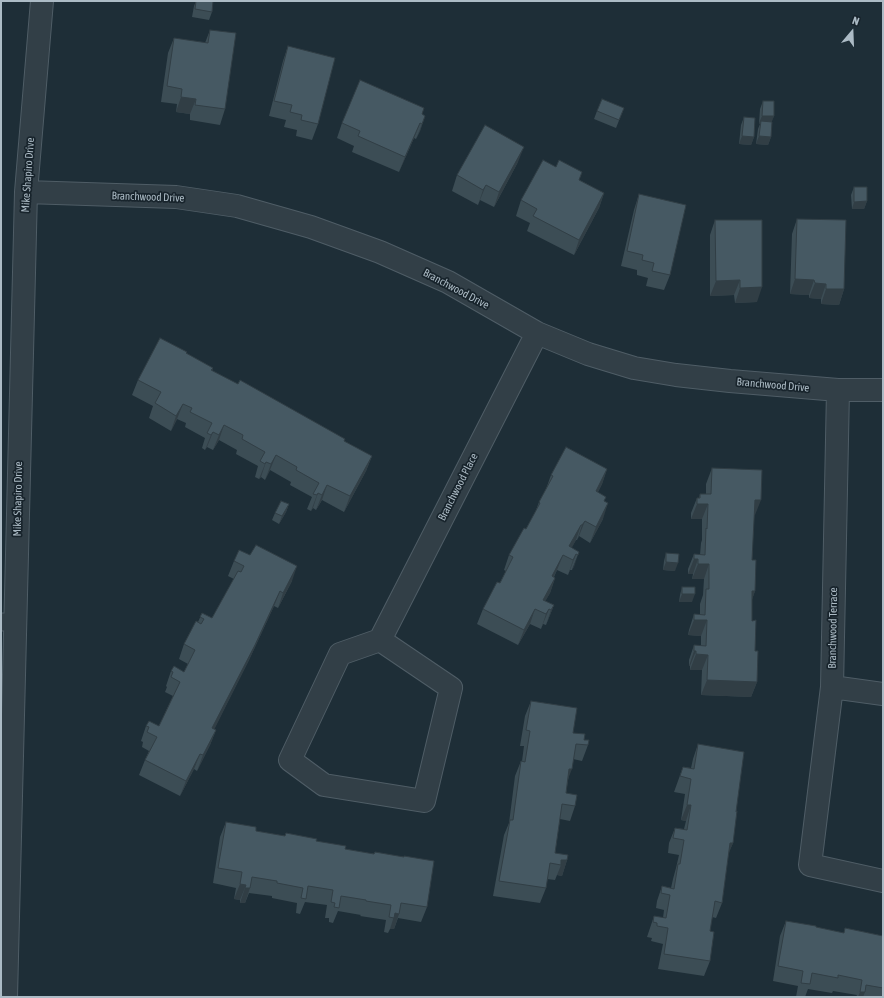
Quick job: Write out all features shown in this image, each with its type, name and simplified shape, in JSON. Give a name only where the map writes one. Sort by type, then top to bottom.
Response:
[{"type":"street","name":"Mike Shapiro Drive","points":[[6,997],[8,622],[26,192],[42,1]]},
{"type":"street","name":"Branchwood Drive","points":[[26,192],[176,197],[237,206],[311,227],[380,252],[448,282],[537,333],[588,354],[634,368],[676,375],[838,390],[883,390]]},
{"type":"street","name":"Branchwood Place","points":[[380,640],[537,333]]},
{"type":"street","name":"Branchwood Terrace","points":[[838,390],[832,687],[810,865],[883,881]]},
{"type":"street","points":[[380,640],[451,688],[424,801],[324,785],[290,760],[340,654],[380,640]]},
{"type":"street","points":[[832,687],[883,694]]},
{"type":"building","points":[[196,1],[213,1],[212,12],[195,9]]},
{"type":"building","points":[[210,30],[236,33],[225,109],[195,105],[196,99],[181,97],[182,89],[167,86],[174,38],[208,43]]},
{"type":"building","points":[[288,46],[335,58],[318,124],[301,120],[302,115],[290,112],[292,105],[274,101]]},
{"type":"building","points":[[360,80],[424,108],[422,114],[425,116],[422,124],[420,123],[405,157],[358,136],[360,131],[342,123]]},
{"type":"building","points":[[602,99],[624,108],[619,120],[597,111]]},
{"type":"building","points":[[763,101],[774,101],[774,116],[762,116]]},
{"type":"building","points":[[744,117],[755,118],[754,137],[742,136]]},
{"type":"building","points":[[761,121],[772,122],[771,137],[759,136]]},
{"type":"building","points":[[485,125],[524,147],[499,192],[486,185],[483,190],[457,175]]},
{"type":"building","points":[[543,160],[556,167],[559,160],[582,172],[579,180],[604,193],[579,240],[533,216],[537,209],[521,200]]},
{"type":"building","points":[[854,187],[867,187],[867,201],[854,202]]},
{"type":"building","points":[[639,194],[686,205],[670,275],[652,271],[654,263],[642,260],[643,255],[627,251]]},
{"type":"building","points":[[797,219],[846,220],[844,289],[826,289],[826,284],[815,283],[814,280],[795,279]]},
{"type":"building","points":[[715,220],[762,220],[762,287],[740,288],[740,280],[716,281]]},
{"type":"building","points":[[160,338],[213,368],[211,370],[238,384],[240,380],[345,439],[344,441],[372,456],[350,496],[327,485],[322,495],[318,493],[317,495],[313,494],[319,483],[296,470],[297,467],[276,455],[271,464],[266,462],[265,464],[260,461],[265,452],[242,439],[243,435],[224,425],[219,435],[213,432],[211,435],[207,433],[212,423],[190,412],[192,408],[183,404],[176,416],[155,403],[161,392],[138,380]]},
{"type":"building","points":[[566,447],[607,469],[596,491],[606,497],[604,501],[608,503],[596,527],[585,521],[581,525],[569,546],[579,552],[578,555],[576,554],[573,560],[563,555],[552,576],[555,578],[543,600],[554,605],[551,610],[549,609],[546,614],[535,609],[524,630],[483,609],[497,582],[500,583],[513,557],[509,555],[524,528],[526,529],[540,503],[539,502],[553,476],[551,475]]},
{"type":"building","points":[[712,468],[762,470],[761,500],[755,500],[752,560],[756,560],[755,591],[752,591],[752,621],[756,620],[755,651],[758,651],[757,682],[707,680],[708,655],[696,654],[696,651],[694,651],[694,645],[706,646],[707,620],[694,620],[694,614],[705,615],[706,589],[709,589],[709,564],[698,564],[698,559],[694,559],[694,554],[705,555],[706,528],[707,529],[708,504],[697,504],[697,498],[700,498],[700,494],[711,494]]},
{"type":"building","points":[[281,501],[289,504],[282,516],[275,513]]},
{"type":"building","points":[[256,545],[297,566],[283,593],[280,591],[255,645],[212,728],[216,730],[203,755],[200,754],[186,781],[145,760],[157,737],[147,732],[149,727],[146,726],[149,721],[159,726],[180,682],[171,677],[173,672],[171,671],[174,666],[184,672],[195,650],[184,644],[196,621],[201,624],[204,619],[200,617],[202,613],[212,618],[238,571],[241,572],[244,566],[234,561],[239,550],[250,555]]},
{"type":"building","points":[[666,553],[679,554],[678,563],[666,562]]},
{"type":"building","points":[[682,587],[695,587],[695,594],[682,594]]},
{"type":"building","points":[[531,701],[577,708],[573,733],[585,734],[584,740],[589,740],[588,745],[576,744],[572,769],[569,769],[566,793],[577,795],[575,806],[562,804],[555,853],[568,855],[567,860],[561,860],[561,865],[550,863],[546,888],[499,881],[510,820],[513,820],[521,761],[525,762],[530,731],[526,730]]},
{"type":"building","points":[[698,744],[744,752],[733,843],[730,843],[722,903],[715,901],[710,931],[714,932],[710,961],[664,954],[668,928],[657,926],[657,923],[653,922],[654,916],[666,918],[670,895],[661,893],[662,886],[674,889],[684,840],[673,838],[675,828],[687,830],[691,805],[687,805],[691,779],[680,776],[683,767],[694,769]]},
{"type":"building","points":[[226,822],[256,827],[256,831],[285,836],[286,833],[317,839],[316,841],[346,846],[345,849],[434,861],[427,907],[401,903],[399,914],[395,913],[394,918],[389,917],[391,905],[366,900],[341,896],[339,908],[334,907],[335,903],[331,902],[333,890],[308,886],[306,899],[301,898],[303,888],[277,883],[277,881],[252,877],[250,888],[245,888],[246,885],[240,884],[242,872],[218,868]]},
{"type":"building","points":[[786,921],[844,933],[845,928],[883,936],[883,988],[866,985],[865,992],[860,992],[862,980],[838,975],[838,978],[812,973],[810,984],[801,983],[803,971],[778,966]]}]
